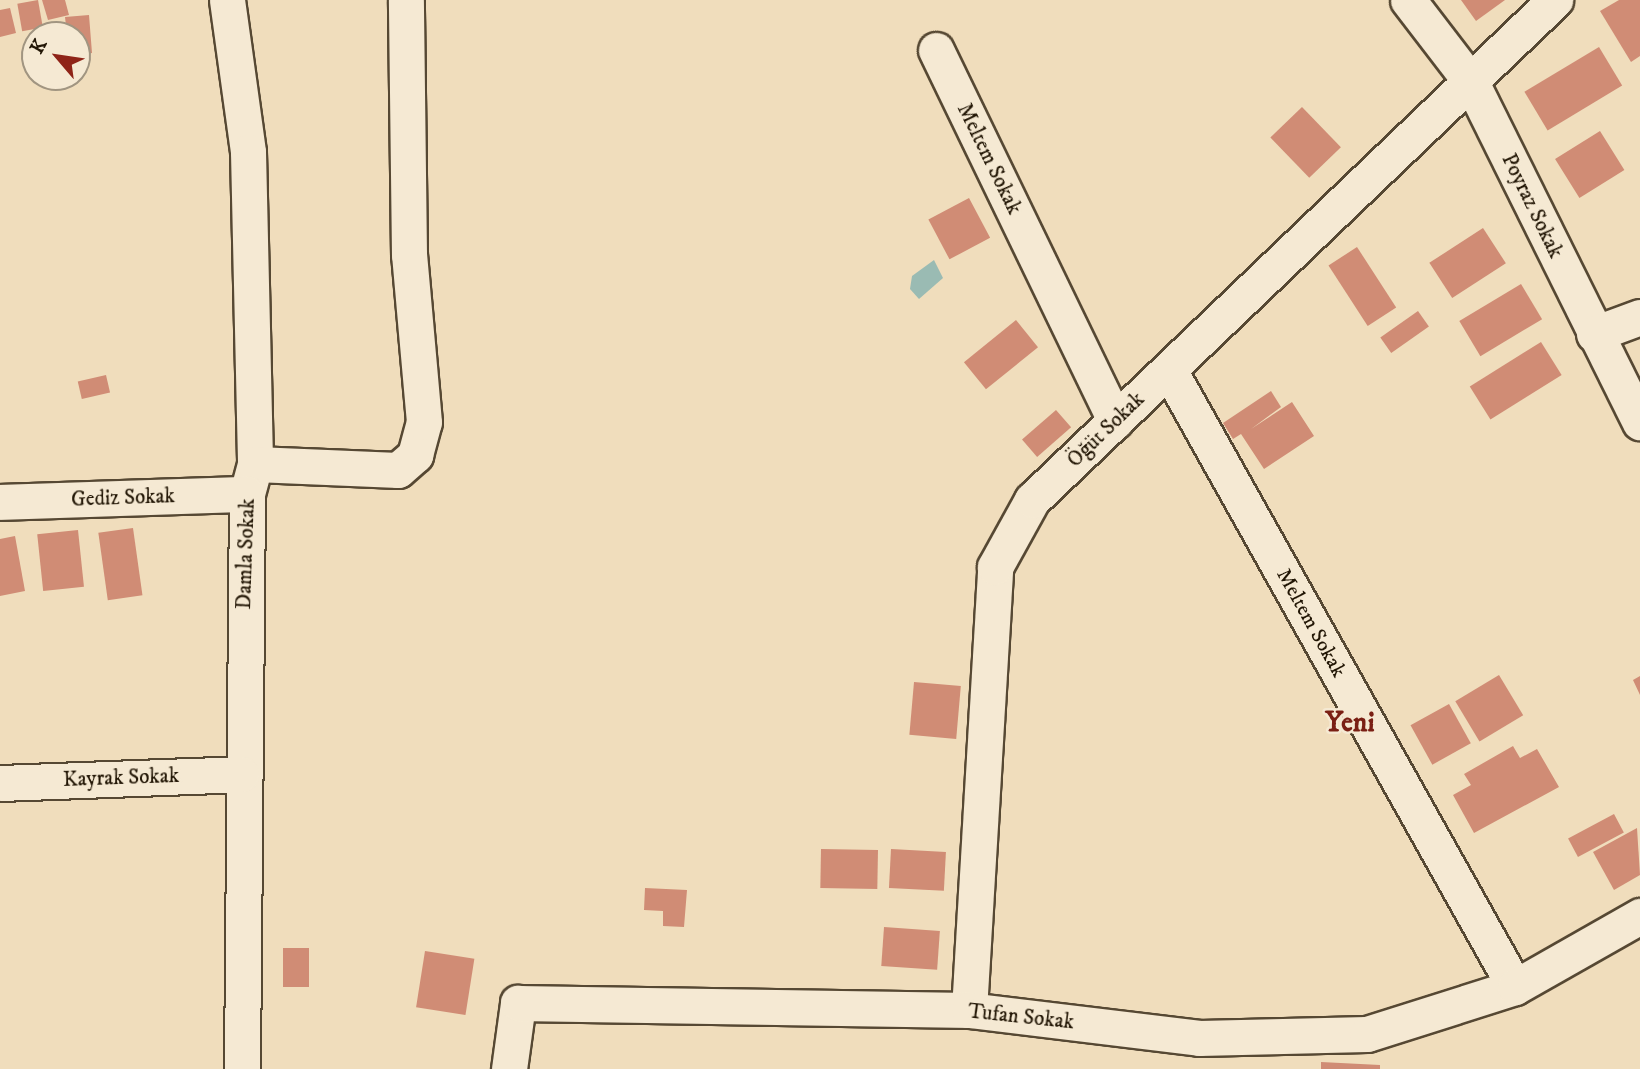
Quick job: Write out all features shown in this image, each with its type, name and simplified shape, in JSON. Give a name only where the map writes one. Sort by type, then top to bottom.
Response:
[{"type":"street","name":"Damla Sokak","points":[[227,0],[248,152],[251,479],[241,774],[242,1069]]},
{"type":"street","name":"Gediz Sokak","points":[[0,502],[251,479],[398,470],[415,455],[424,422],[409,255],[406,0]]},
{"type":"street","name":"Poyraz Sokak","points":[[1408,0],[1471,82],[1640,422]]},
{"type":"street","name":"Öğüt Sokak","points":[[969,1010],[995,566],[1032,500],[1555,0]]},
{"type":"street","name":"Meltem Sokak","points":[[936,50],[1115,421]]},
{"type":"street","points":[[1594,334],[1640,317]]},
{"type":"street","name":"Meltem Sokak","points":[[1168,370],[1516,987]]},
{"type":"street","name":"Kayrak Sokak","points":[[0,783],[241,774]]},
{"type":"street","name":"Tufan Sokak","points":[[509,1069],[518,1003],[969,1010],[1199,1038],[1367,1034],[1516,987],[1640,916]]},
{"type":"water","points":[[934,260],[943,278],[919,299],[910,289],[912,276]]},
{"type":"building","points":[[38,0],[42,21],[21,21],[21,25],[17,4]]},
{"type":"building","points":[[42,0],[65,0],[69,15],[48,20]]},
{"type":"building","points":[[1461,0],[1505,0],[1476,21]]},
{"type":"building","points":[[1619,0],[1640,0],[1640,56],[1631,62],[1600,11]]},
{"type":"building","points":[[10,8],[16,33],[0,37],[0,10]]},
{"type":"building","points":[[89,15],[89,21],[65,21],[65,17]]},
{"type":"building","points":[[1599,47],[1622,86],[1548,130],[1524,92]]},
{"type":"building","points":[[1302,107],[1341,147],[1309,178],[1270,138]]},
{"type":"building","points":[[1600,131],[1624,170],[1579,198],[1555,159]]},
{"type":"building","points":[[969,198],[990,238],[950,259],[928,220]]},
{"type":"building","points":[[1483,228],[1506,263],[1452,298],[1429,263]]},
{"type":"building","points":[[1357,247],[1396,307],[1368,326],[1328,266]]},
{"type":"building","points":[[1521,284],[1542,319],[1480,356],[1459,321]]},
{"type":"building","points":[[1418,311],[1429,327],[1391,353],[1380,337]]},
{"type":"building","points":[[1016,320],[1038,347],[986,389],[964,362]]},
{"type":"building","points":[[1541,342],[1562,375],[1490,420],[1470,387]]},
{"type":"building","points":[[106,375],[110,393],[82,399],[78,382]]},
{"type":"building","points":[[1271,391],[1281,407],[1251,429],[1292,402],[1314,436],[1264,469],[1241,434],[1233,439],[1223,423]]},
{"type":"building","points":[[1056,410],[1071,427],[1037,457],[1022,440]]},
{"type":"building","points":[[133,528],[142,595],[108,600],[98,533]]},
{"type":"building","points":[[78,530],[84,587],[43,591],[37,534]]},
{"type":"building","points":[[15,536],[25,591],[0,596],[0,539]]},
{"type":"building","points":[[1499,675],[1523,715],[1479,742],[1455,701]]},
{"type":"building","points":[[1640,676],[1640,695],[1633,680]]},
{"type":"building","points":[[914,682],[961,686],[956,739],[909,735]]},
{"type":"building","points":[[1449,704],[1471,743],[1432,765],[1411,725]]},
{"type":"building","points":[[1513,746],[1520,758],[1537,749],[1559,787],[1474,833],[1453,795],[1471,785],[1464,774]]},
{"type":"building","points":[[1614,814],[1624,833],[1578,857],[1568,838]]},
{"type":"building","points":[[1637,828],[1640,875],[1614,890],[1593,852]]},
{"type":"building","points":[[821,849],[878,850],[877,889],[820,888]]},
{"type":"building","points":[[891,849],[946,852],[944,891],[889,888]]},
{"type":"building","points":[[645,888],[687,890],[684,927],[663,926],[663,911],[644,910]]},
{"type":"building","points":[[884,927],[940,931],[937,970],[881,966]]},
{"type":"building","points":[[283,948],[309,948],[309,987],[283,987]]},
{"type":"building","points":[[425,951],[474,959],[465,1015],[416,1007]]},
{"type":"building","points":[[1321,1062],[1380,1065],[1380,1069],[1321,1069]]},
{"type":"district","name":"Yeni","points":[[1350,723]]}]
